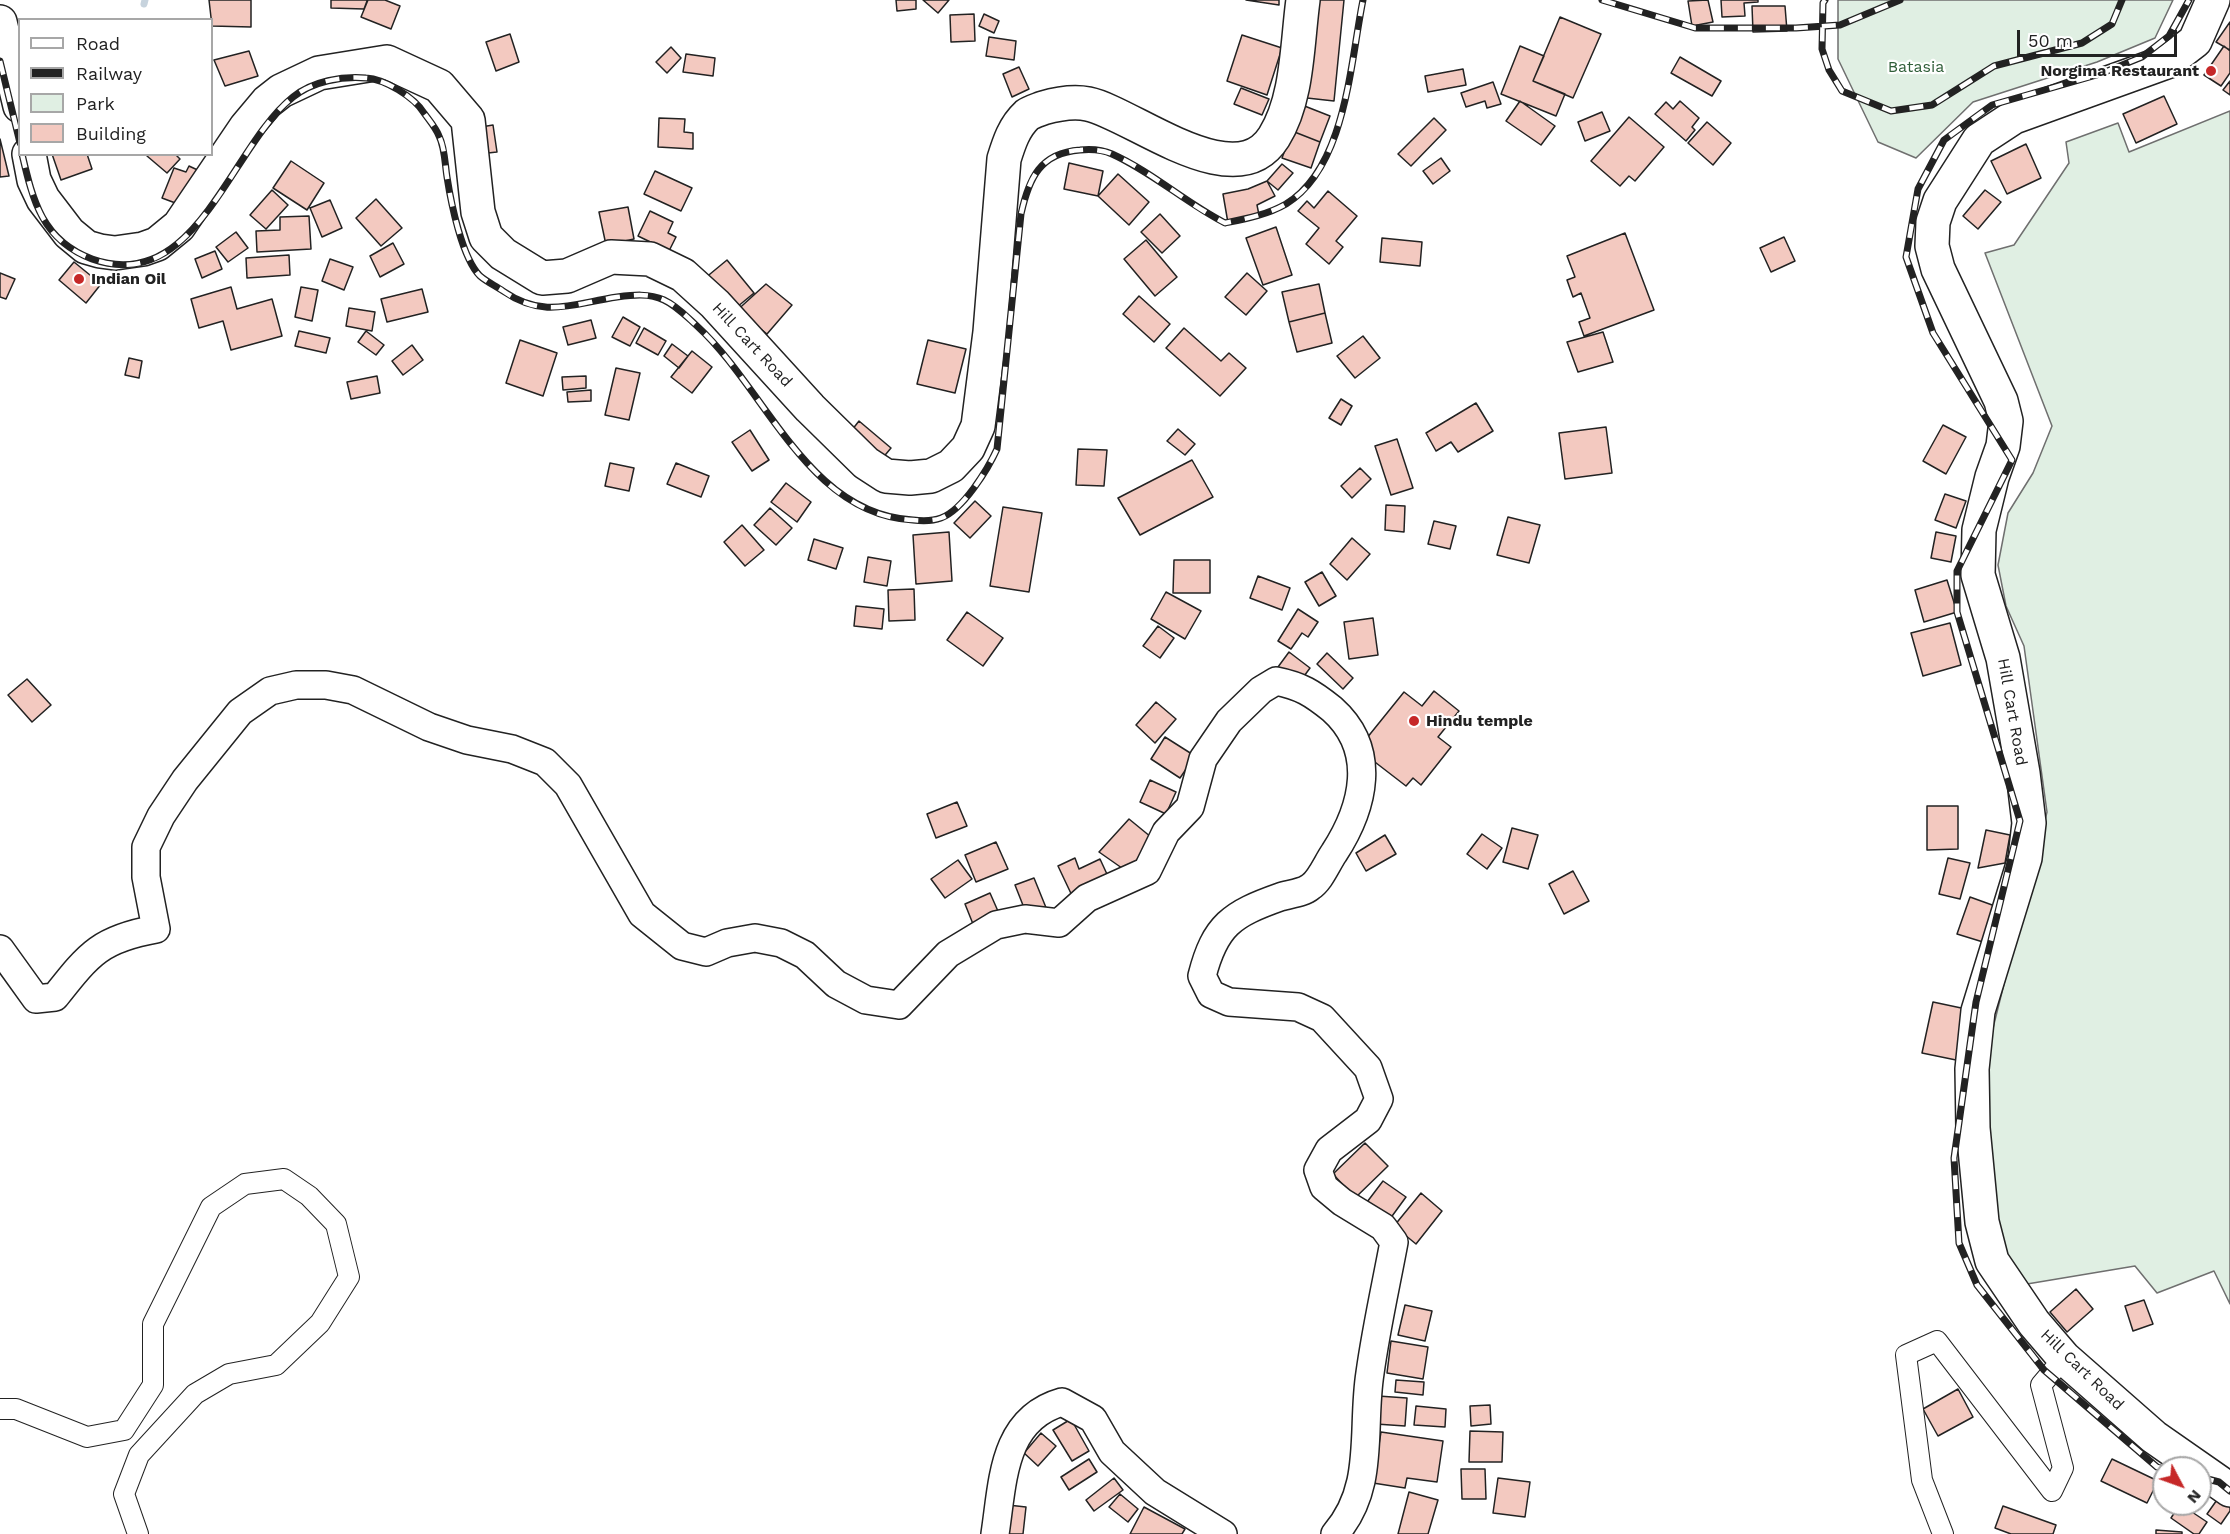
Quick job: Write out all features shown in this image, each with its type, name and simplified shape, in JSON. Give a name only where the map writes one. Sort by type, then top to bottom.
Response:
[{"type":"highway","name":"Hill Cart Road","points":[[29,156],[34,180],[43,199],[69,233],[86,246],[100,251],[115,253],[143,249],[157,244],[179,226],[251,120],[280,91],[319,72],[387,62],[439,86],[468,120],[478,212],[486,237],[503,254],[542,278],[567,276],[611,257],[650,259],[683,275],[715,304],[810,408],[866,463],[886,476],[910,478],[932,476],[951,466],[968,448],[978,426],[990,332],[1004,159],[1013,133],[1028,114],[1057,104],[1088,104],[1210,157],[1233,159],[1256,153],[1273,139],[1283,120],[1291,91],[1303,0]]},
{"type":"highway","name":"Hill Cart Road","points":[[2213,0],[2196,41],[2169,61],[2014,117],[1979,140],[1940,201],[1933,222],[1932,246],[1938,269],[2001,401],[2006,422],[2003,446],[1992,477],[1979,530],[1978,575],[2003,658],[2024,773],[2029,823],[2025,858],[1978,1011],[1972,1069],[1972,1128],[1982,1222],[1992,1261],[2034,1323],[2064,1358],[2154,1437],[2230,1490]]},
{"type":"highway","points":[[0,22],[18,98]]},
{"type":"main road","points":[[0,950],[36,999],[54,997],[97,948],[124,935],[156,929],[146,877],[146,847],[160,816],[185,780],[240,712],[270,692],[296,685],[326,685],[353,690],[429,727],[467,740],[512,749],[545,762],[568,785],[642,914],[682,946],[706,952],[727,943],[754,938],[781,943],[805,955],[836,984],[867,1000],[899,1005],[948,954],[996,925],[1025,919],[1059,923],[1087,898],[1147,871],[1166,832],[1190,807],[1203,759],[1229,721],[1261,690],[1276,681],[1300,686],[1347,723],[1362,752],[1360,797],[1345,836],[1311,887],[1246,909],[1223,926],[1206,958],[1202,976],[1211,994],[1229,1002],[1298,1007],[1322,1018],[1368,1068],[1379,1099],[1368,1120],[1329,1150],[1318,1170],[1324,1187],[1342,1202],[1383,1227],[1394,1242],[1369,1374],[1362,1488],[1349,1518],[1335,1534]]},
{"type":"main road","points":[[995,1534],[1009,1452],[1022,1428],[1042,1408],[1062,1402],[1093,1419],[1112,1452],[1155,1492],[1223,1534]]},
{"type":"street","points":[[0,1409],[16,1409],[87,1437],[124,1430],[153,1385],[153,1324],[212,1207],[245,1184],[284,1179],[309,1196],[336,1224],[349,1277],[320,1323],[276,1365],[229,1374],[195,1394],[139,1455],[124,1494],[138,1534]]},
{"type":"street","points":[[1943,1534],[1922,1480],[1906,1355],[1937,1341],[2052,1491],[2063,1468],[2041,1384],[2064,1358]]},
{"type":"green space","name":"Batasia","points":[[1838,0],[2173,0],[2155,38],[2097,62],[1973,102],[1916,158],[1878,142],[1838,59]]},
{"type":"green space","points":[[2230,111],[2230,1304],[2214,1271],[2157,1293],[2135,1266],[2027,1284],[2005,1252],[1996,1224],[1981,1133],[1986,1056],[2047,812],[2024,646],[2006,606],[1998,565],[2008,513],[2033,473],[2052,426],[1985,253],[2014,245],[2069,163],[2066,142],[2118,123],[2129,152]]},
{"type":"building","points":[[209,0],[251,0],[251,27],[213,26],[213,18],[211,18]]},
{"type":"building","points":[[331,0],[367,1],[364,9],[331,8]]},
{"type":"building","points":[[368,0],[385,0],[400,6],[391,29],[361,17]]},
{"type":"building","points":[[896,0],[916,0],[916,9],[897,11]]},
{"type":"building","points":[[923,0],[949,0],[938,13]]},
{"type":"building","points":[[1246,0],[1279,0],[1279,5]]},
{"type":"building","points":[[1315,0],[1344,0],[1334,101],[1307,98]]},
{"type":"building","points":[[1708,0],[1713,22],[1692,26],[1688,1]]},
{"type":"building","points":[[1721,0],[1758,0],[1758,2],[1744,3],[1745,16],[1722,17]]},
{"type":"building","points":[[1752,6],[1785,6],[1787,31],[1753,32]]},
{"type":"building","points":[[974,14],[975,41],[951,42],[950,15]]},
{"type":"building","points":[[984,14],[999,21],[994,33],[979,26]]},
{"type":"building","points":[[1560,17],[1601,34],[1573,98],[1533,81]]},
{"type":"building","points":[[2230,22],[2230,50],[2216,42]]},
{"type":"building","points":[[510,34],[519,62],[496,71],[486,42]]},
{"type":"building","points":[[1242,35],[1282,48],[1267,95],[1227,81]]},
{"type":"building","points":[[989,37],[1016,41],[1014,60],[986,56]]},
{"type":"building","points":[[1520,46],[1544,56],[1533,81],[1565,94],[1556,116],[1501,94]]},
{"type":"building","points":[[2224,46],[2230,51],[2230,73],[2221,86],[2204,75]]},
{"type":"building","points":[[671,47],[681,58],[667,73],[656,62]]},
{"type":"building","points":[[249,51],[258,76],[225,86],[214,60]]},
{"type":"building","points":[[686,54],[715,58],[713,76],[683,72]]},
{"type":"building","points":[[1680,57],[1721,81],[1712,96],[1671,73]]},
{"type":"building","points":[[1019,67],[1029,89],[1012,97],[1003,74]]},
{"type":"building","points":[[1463,69],[1466,85],[1428,92],[1425,76]]},
{"type":"building","points":[[2230,81],[2230,95],[2223,90]]},
{"type":"building","points":[[1493,82],[1501,104],[1487,108],[1485,101],[1466,107],[1461,93]]},
{"type":"building","points":[[1241,88],[1269,99],[1262,115],[1234,104]]},
{"type":"building","points":[[2164,96],[2177,124],[2136,143],[2123,114]]},
{"type":"building","points":[[1520,101],[1555,126],[1541,145],[1506,121]]},
{"type":"building","points":[[1680,101],[1699,118],[1692,127],[1695,130],[1686,141],[1655,114],[1666,102],[1673,109]]},
{"type":"building","points":[[1302,105],[1330,116],[1320,142],[1292,131]]},
{"type":"building","points":[[1602,112],[1610,131],[1585,141],[1578,122]]},
{"type":"building","points":[[1629,117],[1664,147],[1635,181],[1629,176],[1620,186],[1591,161]]},
{"type":"building","points":[[659,118],[685,119],[684,132],[693,133],[693,149],[658,147]]},
{"type":"building","points":[[1434,118],[1446,130],[1411,166],[1398,154]]},
{"type":"building","points":[[1707,122],[1731,143],[1713,165],[1688,143]]},
{"type":"building","points":[[493,125],[497,152],[479,154],[475,128]]},
{"type":"building","points":[[1292,131],[1320,142],[1311,168],[1282,158]]},
{"type":"building","points":[[0,139],[9,176],[0,177]]},
{"type":"building","points":[[2026,144],[2041,178],[2007,194],[1991,161]]},
{"type":"building","points":[[53,156],[88,156],[92,169],[61,180]]},
{"type":"building","points":[[147,156],[177,156],[180,159],[167,173]]},
{"type":"building","points":[[1441,158],[1450,171],[1433,184],[1423,171]]},
{"type":"building","points":[[291,161],[324,183],[307,210],[273,188]]},
{"type":"building","points":[[1069,163],[1103,171],[1098,196],[1064,189]]},
{"type":"building","points":[[1282,164],[1293,173],[1278,190],[1267,181]]},
{"type":"building","points":[[189,166],[204,173],[186,207],[162,198],[174,168],[186,172]]},
{"type":"building","points":[[655,171],[692,188],[681,211],[644,194]]},
{"type":"building","points":[[1118,174],[1149,202],[1129,225],[1098,196]]},
{"type":"building","points":[[1267,181],[1275,196],[1257,205],[1259,215],[1228,223],[1223,194],[1248,189]]},
{"type":"building","points":[[272,190],[288,205],[266,229],[250,215]]},
{"type":"building","points":[[1985,190],[2001,202],[1978,229],[1963,216]]},
{"type":"building","points":[[1328,191],[1357,216],[1336,241],[1343,247],[1329,264],[1306,244],[1319,228],[1298,211],[1307,201],[1314,208]]},
{"type":"building","points":[[376,199],[402,228],[381,246],[356,218]]},
{"type":"building","points":[[330,200],[342,228],[322,237],[310,208]]},
{"type":"building","points":[[628,207],[634,239],[606,245],[599,212]]},
{"type":"building","points":[[650,211],[673,222],[668,233],[676,237],[669,251],[638,236]]},
{"type":"building","points":[[1160,214],[1180,236],[1162,253],[1141,232]]},
{"type":"building","points":[[309,216],[311,249],[257,252],[256,231],[280,230],[280,217]]},
{"type":"building","points":[[1276,227],[1292,275],[1263,285],[1246,238]]},
{"type":"building","points":[[236,232],[248,248],[228,262],[216,247]]},
{"type":"building","points":[[1625,233],[1654,310],[1584,336],[1579,322],[1590,318],[1581,293],[1573,297],[1567,280],[1575,277],[1567,256]]},
{"type":"building","points":[[1784,237],[1795,261],[1771,272],[1760,248]]},
{"type":"building","points":[[1382,238],[1422,242],[1420,266],[1380,262]]},
{"type":"building","points":[[1146,240],[1177,277],[1155,296],[1124,259]]},
{"type":"building","points":[[393,243],[404,264],[380,277],[370,256]]},
{"type":"building","points":[[215,251],[222,269],[202,278],[195,259]]},
{"type":"building","points":[[289,255],[290,275],[247,278],[246,258]]},
{"type":"building","points":[[330,259],[353,267],[344,290],[322,281]]},
{"type":"building","points":[[727,260],[754,293],[731,312],[704,279]]},
{"type":"building","points":[[74,262],[101,284],[86,303],[59,280]]},
{"type":"building","points":[[0,273],[15,279],[6,299],[0,297]]},
{"type":"building","points":[[1247,273],[1267,291],[1246,315],[1225,297]]},
{"type":"building","points":[[766,284],[792,305],[767,334],[762,330],[756,337],[733,314]]},
{"type":"building","points":[[1319,284],[1325,313],[1289,322],[1282,292]]},
{"type":"building","points":[[231,287],[237,309],[272,299],[282,336],[231,350],[223,321],[199,328],[191,299]]},
{"type":"building","points":[[301,287],[318,290],[312,321],[295,317]]},
{"type":"building","points":[[422,289],[428,312],[387,322],[381,299]]},
{"type":"building","points":[[1139,296],[1170,324],[1154,342],[1123,314]]},
{"type":"building","points":[[349,308],[375,312],[372,331],[346,326]]},
{"type":"building","points":[[1325,313],[1332,343],[1297,352],[1289,322]]},
{"type":"building","points":[[623,317],[640,327],[630,346],[612,337]]},
{"type":"building","points":[[591,320],[596,338],[568,345],[563,327]]},
{"type":"building","points":[[644,328],[666,341],[658,355],[636,343]]},
{"type":"building","points":[[1184,328],[1221,361],[1229,353],[1246,368],[1220,396],[1166,348]]},
{"type":"building","points":[[299,331],[330,338],[326,353],[295,346]]},
{"type":"building","points":[[366,331],[384,345],[376,355],[358,342]]},
{"type":"building","points":[[1603,332],[1613,362],[1578,372],[1567,342]]},
{"type":"building","points":[[1363,336],[1380,358],[1355,378],[1337,356]]},
{"type":"building","points":[[520,340],[557,353],[543,396],[506,383]]},
{"type":"building","points":[[928,340],[966,349],[955,393],[917,384]]},
{"type":"building","points":[[672,344],[688,356],[679,368],[664,356]]},
{"type":"building","points":[[412,345],[423,360],[403,375],[392,361]]},
{"type":"building","points":[[692,351],[712,367],[692,393],[671,377]]},
{"type":"building","points":[[129,358],[142,361],[139,378],[125,375]]},
{"type":"building","points":[[616,368],[640,373],[629,420],[605,415]]},
{"type":"building","points":[[377,376],[380,393],[351,399],[347,382]]},
{"type":"building","points":[[586,376],[586,388],[563,390],[562,377]]},
{"type":"building","points":[[591,390],[591,401],[568,402],[567,392]]},
{"type":"building","points":[[1341,399],[1352,406],[1341,425],[1329,418]]},
{"type":"building","points":[[1476,403],[1493,431],[1458,452],[1451,442],[1436,451],[1426,433]]},
{"type":"building","points":[[859,421],[891,448],[876,466],[844,440]]},
{"type":"building","points":[[1943,425],[1966,437],[1946,474],[1923,461]]},
{"type":"building","points":[[1606,427],[1612,473],[1565,479],[1559,433]]},
{"type":"building","points":[[1178,429],[1195,444],[1185,455],[1167,441]]},
{"type":"building","points":[[750,430],[769,460],[752,471],[732,442]]},
{"type":"building","points":[[1397,439],[1413,488],[1391,495],[1375,446]]},
{"type":"building","points":[[1078,449],[1107,450],[1104,486],[1076,485]]},
{"type":"building","points":[[1192,460],[1213,497],[1140,535],[1118,498]]},
{"type":"building","points":[[610,463],[634,468],[629,491],[605,486]]},
{"type":"building","points":[[676,463],[709,476],[701,497],[667,484]]},
{"type":"building","points":[[1360,468],[1371,479],[1352,498],[1341,486]]},
{"type":"building","points":[[786,483],[811,502],[797,522],[771,502]]},
{"type":"building","points":[[1945,494],[1966,501],[1956,528],[1935,520]]},
{"type":"building","points":[[975,501],[991,516],[970,538],[954,523]]},
{"type":"building","points":[[1386,505],[1405,506],[1404,532],[1385,530]]},
{"type":"building","points":[[1003,507],[1042,513],[1029,592],[990,586]]},
{"type":"building","points":[[770,508],[792,528],[776,545],[754,525]]},
{"type":"building","points":[[1508,517],[1540,525],[1529,563],[1497,555]]},
{"type":"building","points":[[1434,521],[1456,526],[1450,549],[1428,544]]},
{"type":"building","points":[[742,525],[764,550],[745,566],[724,542]]},
{"type":"building","points":[[949,532],[952,581],[916,584],[913,535]]},
{"type":"building","points":[[1936,532],[1956,536],[1951,562],[1931,558]]},
{"type":"building","points":[[1352,538],[1370,554],[1347,580],[1330,564]]},
{"type":"building","points":[[814,539],[843,548],[836,569],[808,560]]},
{"type":"building","points":[[868,557],[891,561],[887,586],[864,582]]},
{"type":"building","points":[[1174,560],[1210,560],[1210,593],[1173,593]]},
{"type":"building","points":[[1322,572],[1336,596],[1319,606],[1305,582]]},
{"type":"building","points":[[1258,576],[1290,588],[1282,610],[1250,598]]},
{"type":"building","points":[[1947,580],[1957,612],[1924,622],[1915,590]]},
{"type":"building","points":[[914,589],[915,620],[889,621],[888,590]]},
{"type":"building","points":[[1166,592],[1201,611],[1185,639],[1151,619]]},
{"type":"building","points":[[856,606],[884,609],[882,629],[854,626]]},
{"type":"building","points":[[1298,609],[1318,622],[1308,637],[1302,633],[1291,649],[1278,641]]},
{"type":"building","points":[[967,612],[1003,638],[983,666],[947,640]]},
{"type":"building","points":[[1373,618],[1378,655],[1349,659],[1344,622]]},
{"type":"building","points":[[1950,623],[1961,665],[1923,676],[1911,633]]},
{"type":"building","points":[[1158,626],[1174,638],[1160,658],[1143,646]]},
{"type":"building","points":[[1289,652],[1310,668],[1299,683],[1278,667]]},
{"type":"building","points":[[1327,653],[1353,678],[1343,689],[1317,664]]},
{"type":"building","points":[[27,679],[51,705],[32,722],[8,695]]},
{"type":"building","points":[[1434,691],[1459,711],[1438,737],[1451,747],[1421,785],[1413,778],[1406,786],[1358,749],[1404,692],[1422,706]]},
{"type":"building","points":[[1156,702],[1176,719],[1155,743],[1136,725]]},
{"type":"building","points":[[1165,737],[1195,756],[1180,778],[1151,759]]},
{"type":"building","points":[[1150,780],[1176,792],[1166,814],[1140,802]]},
{"type":"building","points":[[957,802],[967,826],[936,838],[927,814]]},
{"type":"building","points":[[1927,806],[1958,806],[1958,849],[1927,850]]},
{"type":"building","points":[[1129,819],[1151,837],[1129,873],[1099,852]]},
{"type":"building","points":[[1512,828],[1538,835],[1528,869],[1503,862]]},
{"type":"building","points":[[1986,830],[2010,835],[2005,863],[1978,868]]},
{"type":"building","points":[[1482,834],[1502,848],[1487,869],[1467,854]]},
{"type":"building","points":[[1385,835],[1396,854],[1366,871],[1356,853]]},
{"type":"building","points":[[996,842],[1008,869],[976,882],[965,855]]},
{"type":"building","points":[[1075,858],[1079,869],[1100,859],[1112,885],[1075,902],[1058,866]]},
{"type":"building","points":[[1948,858],[1970,863],[1960,899],[1939,894]]},
{"type":"building","points":[[958,860],[972,879],[945,898],[931,879]]},
{"type":"building","points":[[1573,871],[1589,901],[1564,914],[1549,884]]},
{"type":"building","points":[[1034,878],[1049,915],[1030,923],[1015,885]]},
{"type":"building","points":[[990,893],[1001,918],[975,929],[965,904]]},
{"type":"building","points":[[1970,897],[1995,906],[1983,942],[1957,934]]},
{"type":"building","points":[[1933,1002],[1966,1009],[1956,1060],[1922,1053]]},
{"type":"building","points":[[1365,1143],[1388,1166],[1355,1198],[1333,1174]]},
{"type":"building","points":[[1383,1181],[1406,1197],[1387,1223],[1364,1206]]},
{"type":"building","points":[[1421,1193],[1442,1211],[1416,1244],[1394,1226]]},
{"type":"building","points":[[2076,1289],[2093,1309],[2067,1332],[2050,1312]]},
{"type":"building","points":[[2144,1300],[2153,1324],[2133,1331],[2125,1306]]},
{"type":"building","points":[[1405,1305],[1432,1311],[1425,1341],[1398,1335]]},
{"type":"building","points":[[1391,1341],[1428,1347],[1423,1379],[1387,1373]]},
{"type":"building","points":[[1396,1380],[1424,1382],[1423,1395],[1395,1392]]},
{"type":"building","points":[[1958,1389],[1973,1417],[1938,1436],[1923,1409]]},
{"type":"building","points":[[1378,1396],[1407,1398],[1405,1426],[1376,1424]]},
{"type":"building","points":[[1490,1405],[1491,1424],[1471,1426],[1470,1406]]},
{"type":"building","points":[[1416,1406],[1446,1409],[1445,1427],[1414,1425]]},
{"type":"building","points":[[1071,1419],[1089,1451],[1072,1461],[1053,1430]]},
{"type":"building","points":[[1470,1431],[1503,1432],[1502,1462],[1469,1462]]},
{"type":"building","points":[[1381,1432],[1443,1441],[1437,1482],[1407,1478],[1405,1488],[1373,1483]]},
{"type":"building","points":[[1041,1433],[1056,1446],[1038,1466],[1024,1453]]},
{"type":"building","points":[[1089,1459],[1097,1472],[1069,1490],[1061,1477]]},
{"type":"building","points":[[2112,1459],[2152,1478],[2152,1493],[2147,1503],[2101,1481]]},
{"type":"building","points":[[1461,1469],[1485,1469],[1486,1499],[1462,1499]]},
{"type":"building","points":[[1114,1478],[1123,1490],[1094,1511],[1086,1500]]},
{"type":"building","points":[[1498,1478],[1530,1482],[1525,1517],[1493,1513]]},
{"type":"building","points":[[1409,1492],[1438,1500],[1428,1534],[1398,1534]]},
{"type":"building","points":[[1120,1494],[1138,1509],[1128,1522],[1109,1507]]},
{"type":"building","points":[[2219,1497],[2230,1505],[2230,1511],[2221,1524],[2210,1516],[2212,1516],[2212,1507]]},
{"type":"building","points":[[1008,1505],[1026,1507],[1023,1534],[1004,1534]]},
{"type":"building","points":[[2003,1506],[2056,1525],[2053,1534],[2011,1534],[1995,1528]]},
{"type":"building","points":[[1144,1507],[1185,1529],[1182,1534],[1130,1534]]},
{"type":"building","points":[[2172,1516],[2198,1516],[2207,1522],[2199,1534],[2194,1534],[2171,1518]]},
{"type":"building","points":[[2156,1530],[2182,1532],[2182,1534],[2156,1534]]},
{"type":"waterway","points":[[144,4],[145,0]]},
{"type":"railway","points":[[23,156],[36,203],[51,230],[75,251],[92,259],[128,265],[158,256],[185,237],[208,211],[271,120],[293,97],[309,87],[338,79],[366,78],[382,82],[413,101],[438,133],[444,151],[458,230],[468,257],[480,276],[518,300],[545,307],[572,306],[635,295],[653,296],[669,302],[722,352],[792,445],[817,473],[845,496],[876,513],[924,521],[941,518],[958,507],[981,478],[997,449],[1021,214],[1028,189],[1038,170],[1055,156],[1066,152],[1101,151],[1127,161],[1225,223],[1279,208],[1306,187],[1322,166],[1333,140],[1349,83],[1363,0]]},
{"type":"railway","points":[[1602,0],[1695,28],[1796,28],[1840,25],[1900,0]]},
{"type":"railway","points":[[1825,0],[1823,3],[1822,49],[1829,70],[1842,91],[1891,111],[1932,105],[1994,66],[2082,43],[2112,24],[2122,0]]},
{"type":"railway","points":[[2152,1463],[2044,1370],[1977,1285],[1959,1243],[1954,1158],[1976,1002],[2020,821],[1957,612],[1957,571],[2012,460],[1933,333],[1906,257],[1918,189],[1944,140],[1992,105],[2100,74],[2142,57],[2169,36],[2189,0]]},
{"type":"railway","points":[[0,61],[18,135]]},
{"type":"railway","points":[[2212,1480],[2219,1482],[2230,1491]]},
{"type":"place","name":"Norgima Restaurant","points":[[2211,71]]},
{"type":"place","name":"Indian Oil","points":[[79,279]]},
{"type":"place","name":"Hindu temple","points":[[1414,721]]}]
